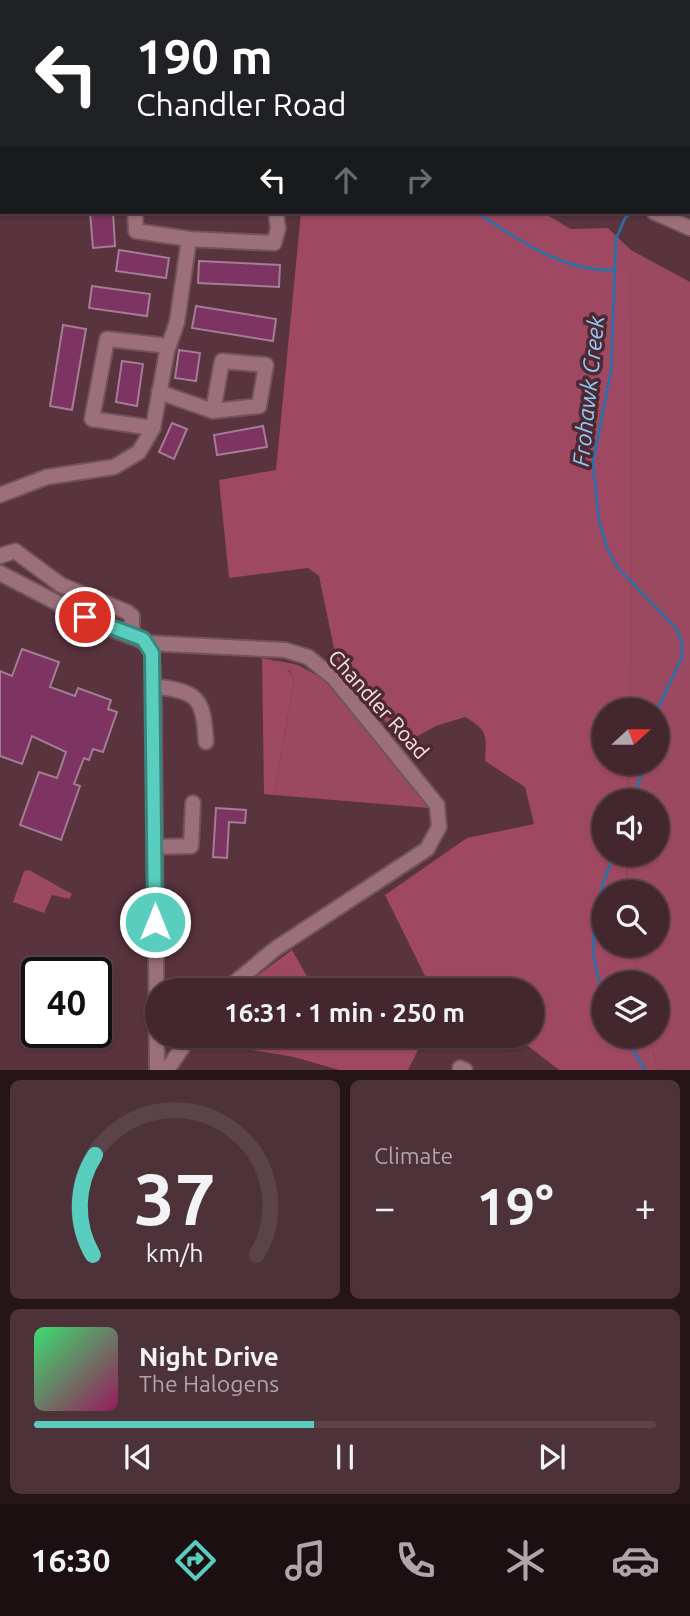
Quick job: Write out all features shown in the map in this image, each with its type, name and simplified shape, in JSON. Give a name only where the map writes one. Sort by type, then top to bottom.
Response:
[{"type":"street","points":[[135,214],[136,231],[189,239],[274,243],[278,229],[276,214]]},
{"type":"street","points":[[658,214],[690,228]]},
{"type":"street","points":[[0,495],[47,477],[114,467],[139,452],[153,428],[169,346],[177,322],[189,239]]},
{"type":"street","points":[[153,428],[92,419],[99,379],[107,339],[169,346]]},
{"type":"street","points":[[159,392],[213,411],[259,406],[266,365],[222,361],[213,411]]},
{"type":"street","points":[[0,556],[15,551],[40,570],[93,600],[127,612],[132,616],[132,635]]},
{"type":"street","name":"Chandler Road","points":[[0,573],[85,617],[148,643],[285,650],[308,657],[334,678],[410,769],[438,809],[439,828],[427,849],[275,949],[240,978]]},
{"type":"street","points":[[85,617],[93,600]]},
{"type":"street","points":[[148,643],[152,653],[153,686],[157,1070]]},
{"type":"street","points":[[153,686],[186,691],[200,702],[204,711],[206,742]]},
{"type":"street","points":[[155,847],[191,846],[193,803]]},
{"type":"street","points":[[167,1070],[182,1048]]},
{"type":"shaded area","points":[[301,214],[545,214],[571,229],[608,228],[631,250],[630,698],[592,698],[592,775],[628,775],[627,789],[592,789],[592,866],[626,866],[627,880],[592,880],[592,957],[635,957],[637,971],[592,971],[592,1048],[652,1048],[659,1070],[559,1070],[531,1048],[544,1048],[544,978],[426,978],[385,895],[467,838],[534,824],[525,787],[485,761],[484,734],[465,717],[436,726],[403,744],[336,658],[319,576],[308,568],[229,578],[219,480],[276,470]]},
{"type":"shaded area","points":[[631,250],[690,282],[690,1070],[659,1070],[652,1048],[669,1048],[669,971],[637,971],[635,957],[669,957],[669,880],[627,880],[626,866],[669,866],[669,789],[627,789],[628,775],[669,775],[669,698],[630,698]]},
{"type":"shaded area","points":[[262,658],[282,664],[294,681],[274,795],[264,794]]},
{"type":"shaded area","points":[[275,660],[298,665],[325,680],[426,795],[429,808],[274,795],[294,681],[290,671]]},
{"type":"shaded area","points":[[29,870],[72,894],[69,899],[52,895],[44,913],[13,902],[24,871]]},
{"type":"shaded area","points":[[292,950],[308,978],[254,978]]},
{"type":"shaded area","points":[[240,1048],[419,1048],[408,1070],[339,1070],[294,1057]]},
{"type":"building","points":[[90,214],[113,214],[115,246],[93,248]]},
{"type":"building","points":[[119,250],[169,258],[166,278],[116,271]]},
{"type":"building","points":[[199,261],[280,265],[279,287],[198,283]]},
{"type":"building","points":[[92,286],[150,294],[147,316],[89,308]]},
{"type":"building","points":[[196,306],[276,319],[273,341],[192,328]]},
{"type":"building","points":[[63,325],[86,329],[72,410],[50,406]]},
{"type":"building","points":[[179,350],[200,353],[196,381],[175,378]]},
{"type":"building","points":[[122,361],[143,364],[137,406],[116,402]]},
{"type":"building","points":[[172,423],[187,429],[174,459],[159,452]]},
{"type":"building","points":[[263,426],[267,447],[217,455],[214,435]]},
{"type":"building","points":[[22,649],[59,662],[50,687],[75,696],[78,688],[111,700],[108,709],[117,712],[103,752],[93,749],[89,760],[84,758],[74,784],[80,786],[61,840],[20,825],[39,772],[57,778],[66,752],[32,736],[22,764],[0,756],[0,671],[12,676]]},
{"type":"building","points":[[216,808],[246,810],[245,823],[229,822],[227,858],[213,857]]},
{"type":"waterway","points":[[480,214],[525,243],[559,260],[577,266],[615,270]]},
{"type":"waterway","name":"Frohawk Creek","points":[[630,214],[625,218],[616,239],[611,371],[593,462],[599,521],[608,550],[618,568],[676,628],[682,643],[682,657],[663,698]]},
{"type":"waterway","name":"Frohawk Creek","points":[[637,789],[641,775]]},
{"type":"waterway","name":"Frohawk Creek","points":[[597,971],[594,958],[594,923],[610,866]]},
{"type":"waterway","name":"Frohawk Creek","points":[[632,1048],[645,1070]]},
{"type":"route","points":[[85,617],[143,639],[152,653],[155,922]]}]
